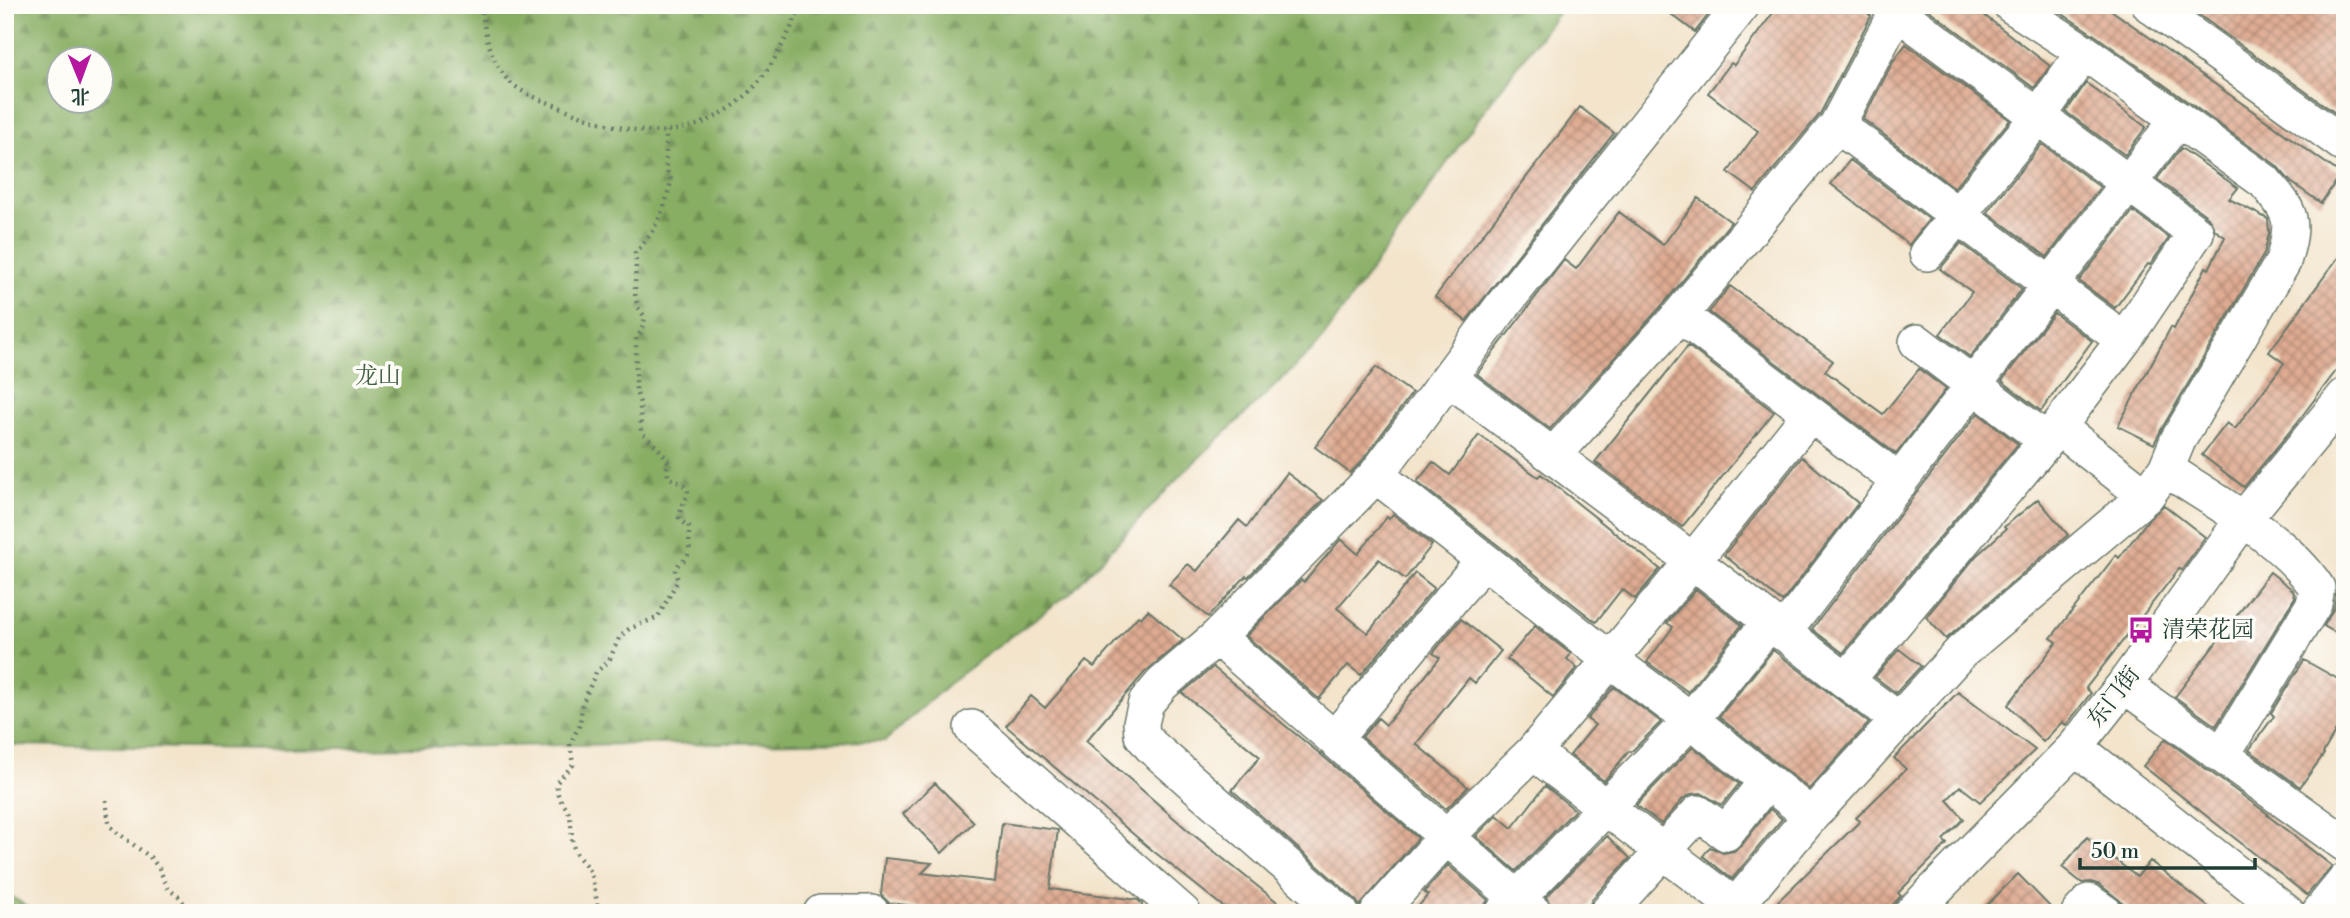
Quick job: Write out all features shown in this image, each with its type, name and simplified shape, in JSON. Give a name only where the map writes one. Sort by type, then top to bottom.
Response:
[{"type":"street","points":[[1341,913],[1151,746],[1142,735],[1141,723],[1146,703],[1162,684],[1217,637],[1376,475],[1500,309],[1742,5]]},
{"type":"street","points":[[1534,752],[1664,851],[1737,911],[1811,816],[1961,652],[2156,482],[2283,262],[2291,233],[2286,205],[2264,181],[2084,52],[2011,5]]},
{"type":"street","points":[[2150,5],[2345,145]]},
{"type":"street","points":[[1553,456],[1680,315],[1837,125],[1898,8],[2038,117],[2196,233],[2124,340],[2052,434],[1846,681]]},
{"type":"street","points":[[1927,253],[2038,117],[2084,52]]},
{"type":"street","points":[[1217,637],[1447,836],[1518,908],[1606,806],[1777,627],[1900,482],[2178,119]]},
{"type":"street","points":[[1837,125],[2124,340]]},
{"type":"street","points":[[1680,315],[1900,482]]},
{"type":"street","points":[[1917,342],[1975,386],[2052,434],[2251,526],[2306,571],[2317,588],[2314,604],[2222,755]]},
{"type":"street","points":[[1450,379],[1899,720]]},
{"type":"street","name":"东门街","points":[[1939,913],[2131,691],[2345,396]]},
{"type":"street","points":[[1378,913],[1447,836],[1534,752],[1612,661],[1810,414]]},
{"type":"street","name":"东门街","points":[[2251,526],[2345,429]]},
{"type":"street","points":[[1376,475],[1811,816]]},
{"type":"street","points":[[1335,738],[1483,561]]},
{"type":"street","points":[[2131,691],[2345,844]]},
{"type":"street","points":[[972,728],[1183,913]]},
{"type":"street","points":[[2081,752],[2287,913]]},
{"type":"street","name":"东门街","points":[[1912,913],[2081,752]]},
{"type":"street","points":[[1607,913],[1698,813],[1727,833],[1766,782]]},
{"type":"street","points":[[2319,913],[2345,881]]},
{"type":"street","points":[[2079,913],[2089,902],[2105,913]]},
{"type":"street","points":[[821,913],[872,913]]},
{"type":"path","points":[[482,5],[494,57],[511,83],[523,92],[605,125],[629,131],[650,132],[688,127],[707,120],[724,113],[752,91],[783,42],[802,5]]},
{"type":"path","points":[[587,913],[597,905],[591,874],[572,842],[570,814],[557,796],[557,782],[573,765],[570,744],[580,724],[582,705],[596,672],[609,661],[619,638],[629,629],[654,620],[659,615],[678,580],[676,569],[688,555],[689,548],[689,526],[679,517],[688,491],[683,484],[668,477],[669,463],[665,456],[658,450],[657,445],[641,432],[640,403],[636,391],[636,338],[645,318],[636,303],[635,281],[638,269],[635,253],[646,242],[667,204],[667,190],[671,180],[666,169],[666,131]]},
{"type":"path","points":[[106,800],[109,824],[150,857],[159,868],[168,889],[178,896],[192,913]]},
{"type":"green space","name":"龙山","points":[[5,5],[1564,5],[1483,112],[1318,345],[1186,470],[1070,593],[954,679],[885,741],[265,749],[5,745]]},
{"type":"green space","points":[[5,892],[36,913],[5,913]]},
{"type":"building","points":[[1659,5],[1716,5],[1695,32]]},
{"type":"building","points":[[1779,5],[1858,5],[1871,16],[1820,114],[1755,192],[1728,172],[1758,131],[1708,93],[1731,63],[1734,65]]},
{"type":"building","points":[[1922,5],[1971,5],[2050,66],[2034,88]]},
{"type":"building","points":[[2049,5],[2104,5],[2341,174],[2321,203],[2291,182],[2276,165]]},
{"type":"building","points":[[2185,5],[2345,5],[2345,120]]},
{"type":"building","points":[[1906,44],[2010,120],[1954,188],[1863,119],[1894,60]]},
{"type":"building","points":[[2086,83],[2146,127],[2125,155],[2066,112]]},
{"type":"building","points":[[1580,107],[1614,133],[1466,321],[1435,297]]},
{"type":"building","points":[[2042,144],[2100,187],[2047,257],[1987,212]]},
{"type":"building","points":[[2181,148],[2238,188],[2229,199],[2268,219],[2269,233],[2264,254],[2154,444],[2118,426],[2171,327],[2174,329],[2225,237],[2215,230],[2208,217],[2157,179]]},
{"type":"building","points":[[1850,160],[1929,219],[1909,245],[1831,184]]},
{"type":"building","points":[[1698,198],[1731,222],[1665,302],[1550,429],[1477,374],[1564,260],[1576,269],[1619,212],[1663,245]]},
{"type":"building","points":[[2133,211],[2169,238],[2115,308],[2079,281]]},
{"type":"building","points":[[1961,243],[2022,289],[1970,357],[1940,334],[1972,292],[1940,269]]},
{"type":"building","points":[[2345,248],[2345,359],[2244,487],[2202,455],[2227,423],[2235,429],[2284,363],[2269,352]]},
{"type":"building","points":[[1730,286],[1833,361],[1825,371],[1883,414],[1919,369],[1946,389],[1896,454],[1709,312]]},
{"type":"building","points":[[2054,313],[2092,341],[2041,411],[2002,381]]},
{"type":"building","points":[[1688,346],[1774,412],[1682,527],[1595,462]]},
{"type":"building","points":[[1376,367],[1412,393],[1350,473],[1315,447]]},
{"type":"building","points":[[1978,413],[2018,444],[1843,653],[1812,629]]},
{"type":"building","points":[[1479,435],[1538,477],[1541,474],[1660,569],[1635,599],[1622,589],[1596,622],[1417,482],[1433,462],[1450,475]]},
{"type":"building","points":[[1802,457],[1858,503],[1782,602],[1724,555]]},
{"type":"building","points":[[1287,473],[1323,500],[1208,617],[1169,585],[1188,564],[1197,571],[1239,520],[1247,527]]},
{"type":"building","points":[[2038,499],[2068,535],[1946,639],[1926,617],[1976,556],[2006,529],[2004,527]]},
{"type":"building","points":[[2164,505],[2205,537],[2182,570],[2179,569],[2086,688],[2091,693],[2066,725],[2062,722],[2043,742],[2008,705],[2057,642],[2051,638],[2116,555],[2119,558],[2148,520]]},
{"type":"building","points":[[1393,514],[1432,545],[1405,579],[1379,559],[1337,608],[1368,633],[1415,573],[1434,588],[1361,675],[1348,665],[1319,699],[1246,636],[1301,580],[1304,582],[1341,539],[1358,554],[1387,517],[1389,519]]},
{"type":"building","points":[[2270,572],[2293,590],[2295,597],[2216,726],[2175,697]]},
{"type":"building","points":[[2345,577],[2345,638],[2324,626],[2334,608],[2337,591]]},
{"type":"building","points":[[1696,589],[1742,625],[1688,692],[1647,662],[1673,627],[1667,623]]},
{"type":"building","points":[[1148,610],[1183,640],[1145,672],[1086,741],[1190,832],[1291,913],[1231,913],[1006,726],[1031,696],[1045,708],[1086,661],[1094,667],[1138,616],[1141,618]]},
{"type":"building","points":[[1461,619],[1501,651],[1475,683],[1469,678],[1416,744],[1468,787],[1446,809],[1362,737],[1378,718],[1386,725],[1440,658],[1433,653]]},
{"type":"building","points":[[1535,626],[1571,654],[1567,659],[1577,668],[1553,697],[1507,659]]},
{"type":"building","points":[[1899,649],[1921,666],[1896,693],[1875,677]]},
{"type":"building","points":[[1773,650],[1869,723],[1809,789],[1719,717]]},
{"type":"building","points":[[2304,660],[2345,683],[2345,715],[2324,754],[2300,787],[2249,750],[2274,716],[2271,713]]},
{"type":"building","points":[[1213,667],[1418,838],[1360,906],[1232,790],[1260,757],[1182,693]]},
{"type":"building","points":[[1614,687],[1661,722],[1629,751],[1604,781],[1570,755],[1595,725],[1587,719]]},
{"type":"building","points":[[1958,692],[2035,750],[1980,802],[1960,786],[1947,800],[1964,819],[1943,840],[1947,844],[1898,893],[1901,896],[1885,913],[1766,913],[1860,821],[1856,818],[1906,769],[1894,758]]},
{"type":"building","points":[[2165,739],[2268,814],[2332,866],[2307,895],[2143,766]]},
{"type":"building","points":[[1693,747],[1739,784],[1722,805],[1701,793],[1691,794],[1683,799],[1661,824],[1636,805]]},
{"type":"building","points":[[935,783],[974,822],[942,853],[903,814]]},
{"type":"building","points":[[1545,786],[1575,810],[1516,871],[1476,836],[1497,815],[1512,828]]},
{"type":"building","points":[[1770,809],[1782,819],[1732,879],[1703,856],[1710,847],[1723,853],[1734,851],[1742,845]]},
{"type":"building","points":[[1002,823],[1058,830],[1050,889],[1138,900],[1142,904],[1141,913],[958,913],[889,903],[881,895],[885,858],[932,863],[922,873],[995,882]]},
{"type":"building","points":[[1607,836],[1630,858],[1592,899],[1587,913],[1555,913],[1546,897]]},
{"type":"building","points":[[2087,837],[2137,877],[2150,861],[2216,913],[2136,913],[2100,885],[2082,883],[2062,867]]},
{"type":"building","points":[[1448,865],[1488,900],[1479,913],[1413,913],[1428,895],[1424,892]]},
{"type":"building","points":[[2018,874],[2056,913],[1979,913]]},
{"type":"place","name":"清荣花园","points":[[2141,630]]}]
